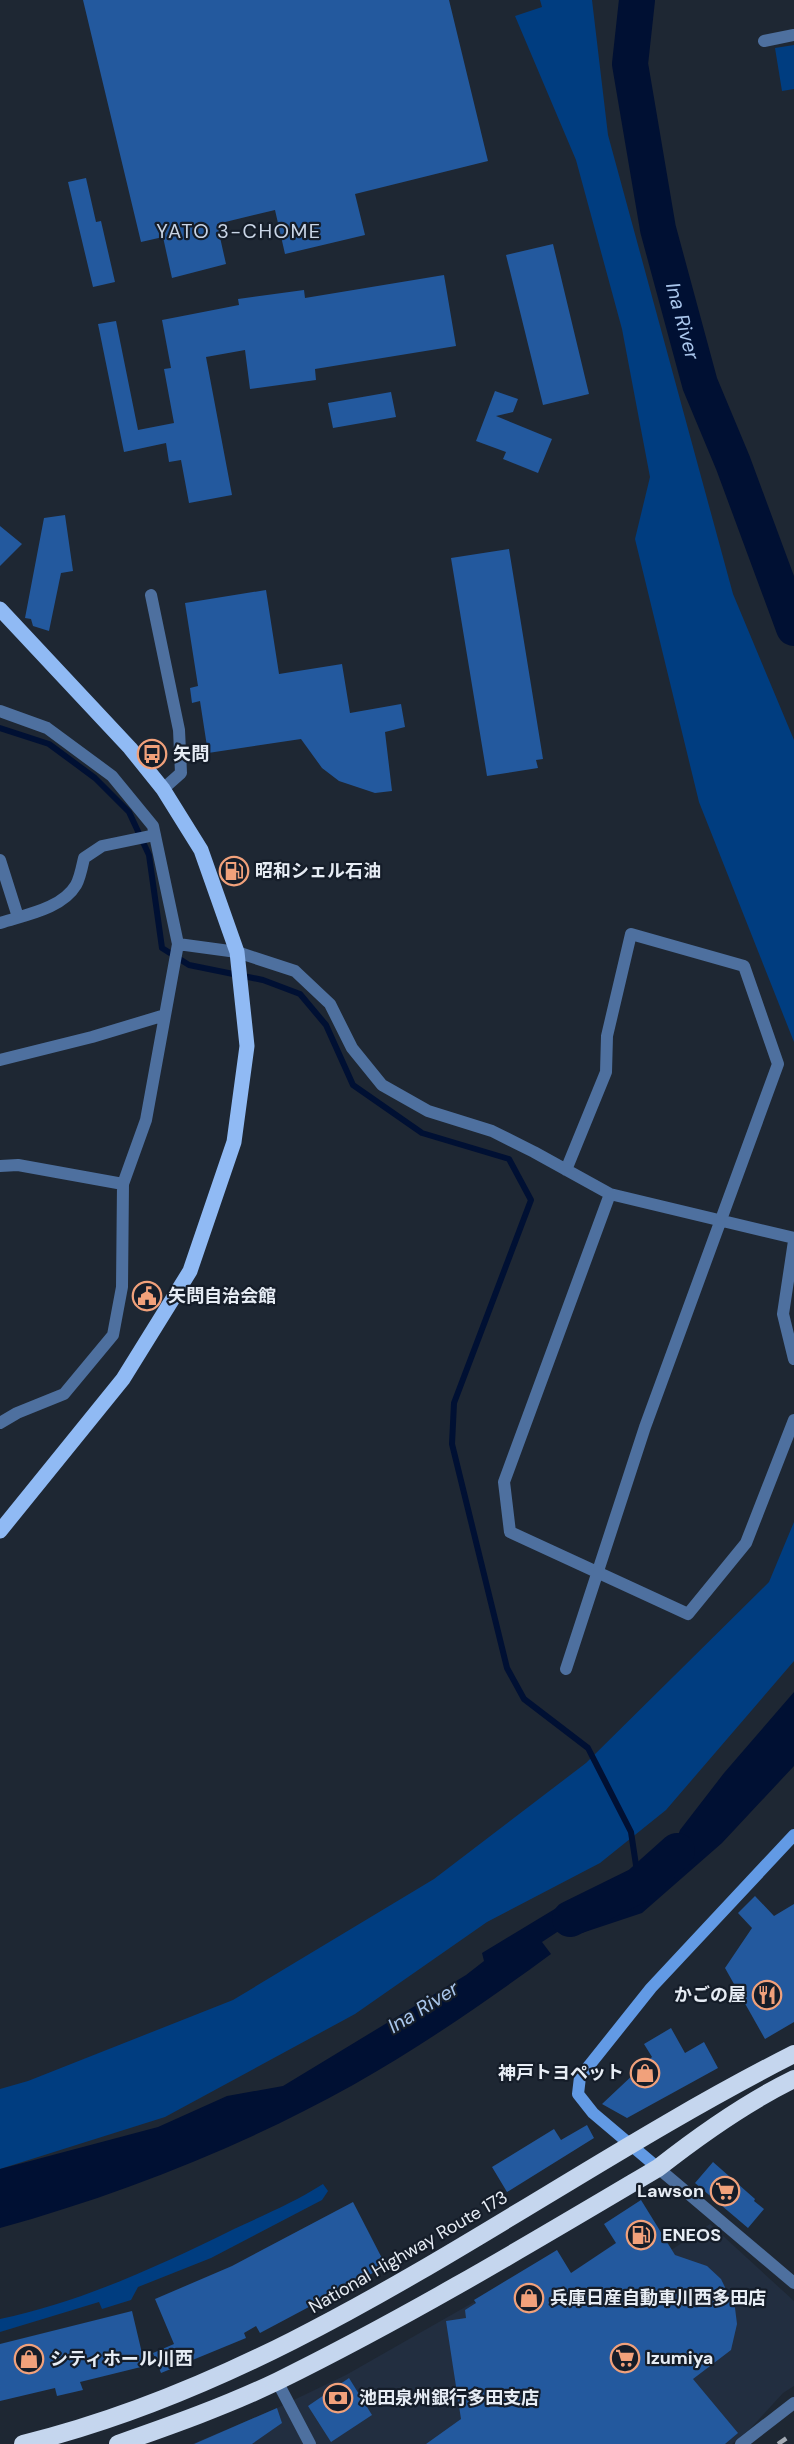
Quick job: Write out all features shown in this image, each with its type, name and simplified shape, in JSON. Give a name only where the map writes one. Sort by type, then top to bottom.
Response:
[{"type":"highway","name":"National Highway Route 173","points":[[23,2444],[141,2407],[221,2376],[273,2352],[406,2280],[631,2144],[794,2054]]},
{"type":"highway","points":[[117,2444],[197,2416],[277,2381],[431,2300],[657,2168],[765,2093],[794,2079]]},
{"type":"main road","points":[[0,609],[129,748],[163,789],[201,850],[237,952],[247,1046],[234,1142],[190,1270],[123,1379],[0,1531]]},
{"type":"street","points":[[764,41],[794,35]]},
{"type":"street","points":[[151,594],[179,730],[181,773],[163,789]]},
{"type":"street","points":[[0,711],[46,728],[112,776],[153,826],[178,944],[146,1120],[123,1184],[122,1287],[113,1335],[64,1394],[16,1413],[0,1423]]},
{"type":"street","points":[[0,923],[53,905],[69,894],[77,884],[84,858],[102,846],[155,835]]},
{"type":"street","points":[[0,860],[18,917]]},
{"type":"street","points":[[566,1170],[606,1072],[606,1036],[631,934],[744,966],[778,1064],[645,1427],[566,1669]]},
{"type":"street","points":[[178,944],[237,952],[295,971],[330,1004],[352,1048],[382,1085],[428,1111],[492,1131],[610,1194],[794,1240],[783,1314],[794,1359]]},
{"type":"street","points":[[0,1060],[92,1037],[165,1015]]},
{"type":"street","points":[[0,1166],[18,1165],[123,1184]]},
{"type":"street","points":[[610,1194],[504,1482],[510,1532],[688,1614],[747,1543],[794,1419]]},
{"type":"street","points":[[794,1835],[651,1988],[580,2077],[578,2094],[593,2113],[794,2283]]},
{"type":"street","points":[[277,2381],[309,2444]]},
{"type":"street","points":[[741,2444],[794,2403]]},
{"type":"shaded area","points":[[540,0],[592,0],[608,135],[733,594],[794,740],[794,1042],[699,802],[635,539],[650,477],[622,329],[576,160],[515,16],[542,7]]},
{"type":"shaded area","points":[[794,45],[794,89],[782,91],[775,48]]},
{"type":"shaded area","points":[[794,1522],[794,1661],[666,1810],[600,1863],[487,1922],[355,2014],[165,2117],[0,2169],[0,2089],[28,2081],[233,2000],[434,1879],[586,1763],[769,1582]]},
{"type":"shaded area","points":[[323,2184],[328,2191],[322,2200],[211,2258],[138,2287],[131,2300],[102,2309],[99,2302],[0,2332],[0,2319],[60,2303],[119,2282],[302,2197]]},
{"type":"shaded area","points":[[710,2224],[794,2301],[794,2386],[783,2393],[750,2429],[732,2444],[192,2444],[277,2408],[346,2375],[474,2302],[502,2347],[640,2271]]},
{"type":"water","points":[[794,1692],[794,1766],[722,1843],[642,1913],[582,1933],[574,1921],[542,1942],[551,1954],[503,1989],[404,2055],[311,2108],[181,2167],[91,2200],[0,2228],[0,2169],[158,2127],[227,2096],[283,2086],[466,1975],[484,1961],[482,1953],[568,1901],[598,1897],[628,1899],[674,1846],[680,1830],[724,1773]]},
{"type":"building","points":[[83,0],[449,0],[488,161],[355,194],[365,235],[285,254],[275,210],[217,224],[226,264],[172,278],[163,237],[141,242]]},
{"type":"building","points":[[86,178],[96,222],[101,221],[115,282],[93,287],[68,182]]},
{"type":"building","points":[[553,244],[589,394],[543,405],[506,255]]},
{"type":"building","points":[[444,275],[456,346],[315,369],[316,380],[250,389],[245,350],[206,357],[232,495],[189,503],[181,460],[169,462],[166,443],[124,452],[98,324],[116,321],[138,430],[174,423],[164,369],[171,368],[162,320],[239,305],[238,299],[304,290],[305,298]]},
{"type":"building","points":[[495,391],[518,399],[513,412],[496,416],[552,439],[538,473],[503,459],[506,452],[476,441]]},
{"type":"building","points":[[391,392],[396,417],[333,428],[328,403]]},
{"type":"building","points":[[65,515],[73,571],[61,573],[49,631],[33,626],[31,619],[25,618],[44,518]]},
{"type":"building","points":[[0,526],[22,544],[0,566]]},
{"type":"building","points":[[509,549],[543,759],[536,760],[538,768],[487,776],[451,558]]},
{"type":"building","points":[[266,590],[279,674],[342,664],[350,713],[401,704],[405,727],[385,732],[392,791],[375,793],[339,781],[322,768],[301,739],[208,753],[200,701],[192,703],[190,688],[198,686],[185,603]]},
{"type":"building","name":"かごの屋","points":[[755,1896],[774,1916],[794,1904],[794,2022],[765,2039],[725,1968],[752,1928],[738,1913]]},
{"type":"building","points":[[671,2028],[685,2053],[704,2042],[718,2068],[627,2118],[602,2104],[652,2057],[644,2044]]},
{"type":"building","points":[[587,2125],[594,2138],[507,2192],[492,2167],[554,2129],[561,2140]]},
{"type":"building","name":"Lawson","points":[[713,2162],[764,2209],[748,2228],[695,2183]]},
{"type":"building","points":[[641,2200],[675,2255],[707,2266],[721,2279],[735,2308],[737,2324],[731,2350],[693,2379],[738,2433],[725,2444],[426,2444],[461,2419],[446,2321],[466,2318],[465,2310],[476,2303],[474,2300],[557,2250],[571,2273],[616,2243],[604,2224]]},
{"type":"building","points":[[353,2202],[386,2266],[260,2333],[256,2326],[244,2333],[246,2338],[161,2373],[153,2353],[174,2344],[155,2299],[232,2266]]},
{"type":"building","points":[[132,2311],[145,2366],[80,2382],[83,2390],[57,2396],[55,2388],[0,2401],[0,2344]]},
{"type":"building","points":[[349,2378],[372,2415],[331,2442],[308,2406]]},
{"type":"building","points":[[277,2408],[282,2423],[252,2444],[194,2444]]},
{"type":"waterway","name":"Ina River","points":[[637,0],[630,64],[658,229],[700,384],[733,463],[794,628]]},
{"type":"waterway","points":[[0,728],[49,744],[95,778],[129,812],[149,855],[162,948],[189,965],[263,980],[300,994],[326,1025],[353,1085],[422,1133],[509,1159],[531,1200],[454,1403],[452,1444],[507,1668],[524,1699],[588,1748],[631,1832],[639,1885]]},
{"type":"waterway","name":"Ina River","points":[[570,1919],[639,1885],[677,1851]]},
{"type":"railway","points":[[778,2444],[794,2433]]},
{"type":"place","name":"矢問","points":[[152,754]]},
{"type":"place","name":"昭和シェル石油","points":[[234,871]]},
{"type":"place","name":"矢問自治会館","points":[[147,1296]]},
{"type":"place","name":"かごの屋","points":[[767,1995]]},
{"type":"place","name":"神戸トヨペット","points":[[645,2073]]},
{"type":"place","name":"Lawson","points":[[725,2191]]},
{"type":"place","name":"ENEOS","points":[[641,2235]]},
{"type":"place","name":"兵庫日産自動車川西多田店","points":[[529,2298]]},
{"type":"place","name":"Izumiya","points":[[625,2358]]},
{"type":"place","name":"シティホール川西","points":[[29,2359]]},
{"type":"place","name":"池田泉州銀行多田支店","points":[[338,2398]]},
{"type":"district","name":"YATO 3-CHOME","points":[[239,231]]}]
